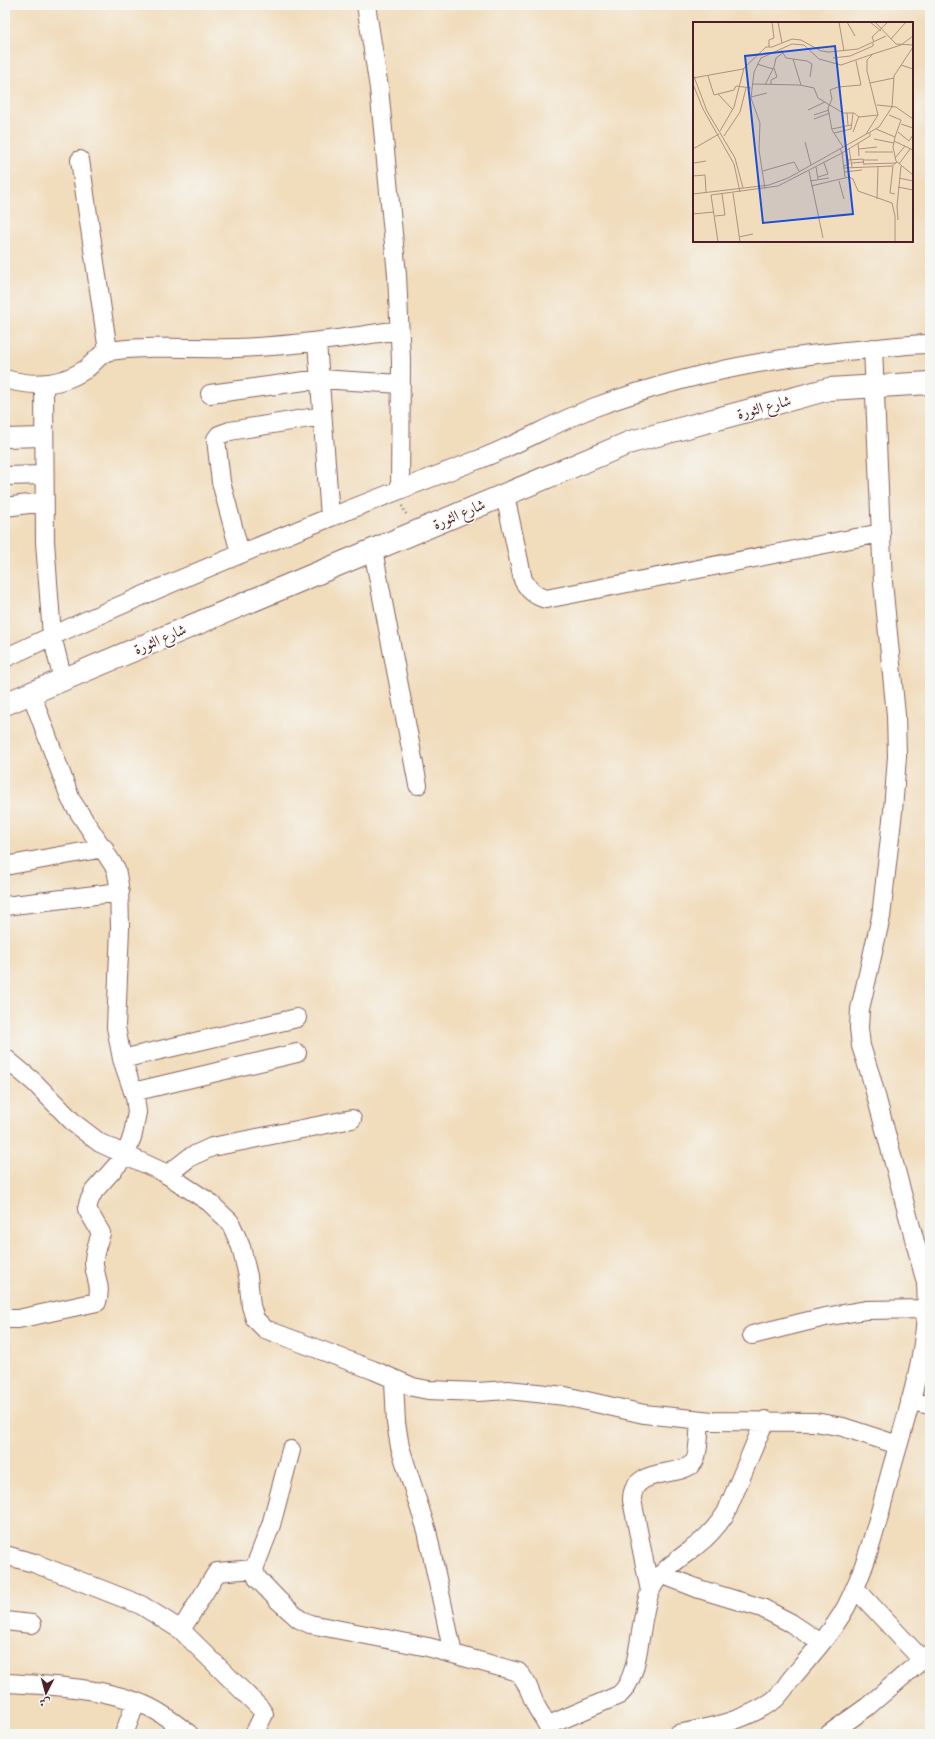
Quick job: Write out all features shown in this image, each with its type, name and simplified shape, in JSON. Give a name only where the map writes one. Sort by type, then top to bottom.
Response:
[{"type":"main road","name":"شارع الثورة","points":[[5,704],[631,442],[829,389],[930,383]]},
{"type":"street","points":[[366,5],[380,96],[396,267],[401,384],[398,490]]},
{"type":"street","points":[[80,160],[108,351]]},
{"type":"street","points":[[5,379],[18,383],[44,385],[56,383],[84,370],[100,355],[108,351],[155,348],[237,348],[317,342],[399,330]]},
{"type":"street","points":[[317,342],[330,517]]},
{"type":"street","points":[[5,658],[161,586],[330,517],[498,452],[592,408],[639,392],[736,367],[839,351],[930,344]]},
{"type":"street","points":[[678,1734],[723,1724],[750,1715],[775,1699],[821,1642],[845,1608],[867,1559],[910,1401],[924,1342],[926,1284],[872,1077],[861,1046],[859,1028],[860,1009],[881,917],[893,811],[897,756],[896,715],[883,583],[873,348]]},
{"type":"street","points":[[210,394],[320,380],[401,384]]},
{"type":"street","points":[[44,385],[43,437],[45,542],[52,636],[63,680]]},
{"type":"street","points":[[240,553],[221,482],[216,439],[219,435],[230,431],[322,416]]},
{"type":"street","points":[[5,438],[43,437]]},
{"type":"street","points":[[5,476],[44,476]]},
{"type":"street","points":[[505,495],[523,580],[530,591],[546,599],[563,597],[881,532]]},
{"type":"street","points":[[5,507],[44,502]]},
{"type":"street","points":[[373,550],[418,785]]},
{"type":"street","points":[[5,1319],[18,1319],[98,1302],[100,1294],[98,1276],[94,1264],[101,1233],[87,1208],[94,1191],[126,1155],[136,1123],[137,1112],[133,1092],[122,1059],[116,1026],[120,892],[116,869],[104,848],[71,800],[31,693]]},
{"type":"street","points":[[5,866],[104,848]]},
{"type":"street","points":[[5,906],[120,892]]},
{"type":"street","points":[[122,1059],[297,1018]]},
{"type":"street","points":[[133,1092],[297,1053]]},
{"type":"street","points":[[5,1058],[34,1082],[75,1124],[100,1143],[167,1175],[209,1202],[230,1222],[241,1247],[248,1276],[251,1306],[255,1319],[265,1329],[367,1368],[413,1388],[478,1392],[508,1390],[565,1396],[644,1414],[700,1420],[815,1422],[843,1427],[898,1445]]},
{"type":"street","points":[[167,1175],[190,1157],[212,1147],[352,1119]]},
{"type":"street","points":[[752,1335],[825,1317],[859,1311],[926,1309]]},
{"type":"street","points":[[394,1381],[396,1423],[400,1447],[427,1531],[453,1654]]},
{"type":"street","points":[[910,1401],[930,1405]]},
{"type":"street","points":[[650,1591],[632,1500],[633,1489],[648,1478],[660,1473],[687,1467],[693,1463],[696,1455],[700,1420]]},
{"type":"street","points":[[291,1450],[272,1519],[254,1569],[257,1578],[278,1600],[300,1619],[310,1624],[413,1644],[518,1672],[524,1677],[536,1706],[550,1730],[619,1695],[627,1688],[632,1674],[643,1613],[650,1591],[661,1574],[699,1544],[718,1526],[726,1513],[765,1420]]},
{"type":"street","points":[[5,1555],[34,1563],[142,1605],[181,1630],[211,1657],[260,1708],[264,1714],[254,1734]]},
{"type":"street","points":[[181,1630],[217,1572],[254,1569]]},
{"type":"street","points":[[661,1574],[699,1590],[762,1608],[791,1623],[821,1642]]},
{"type":"street","points":[[829,1734],[867,1707],[926,1657],[854,1588]]},
{"type":"street","points":[[5,1621],[32,1624]]},
{"type":"street","points":[[5,1683],[71,1687],[136,1702],[153,1709],[189,1734]]},
{"type":"street","points":[[124,1734],[136,1702]]},
{"type":"path","points":[[398,490],[414,533]]}]
